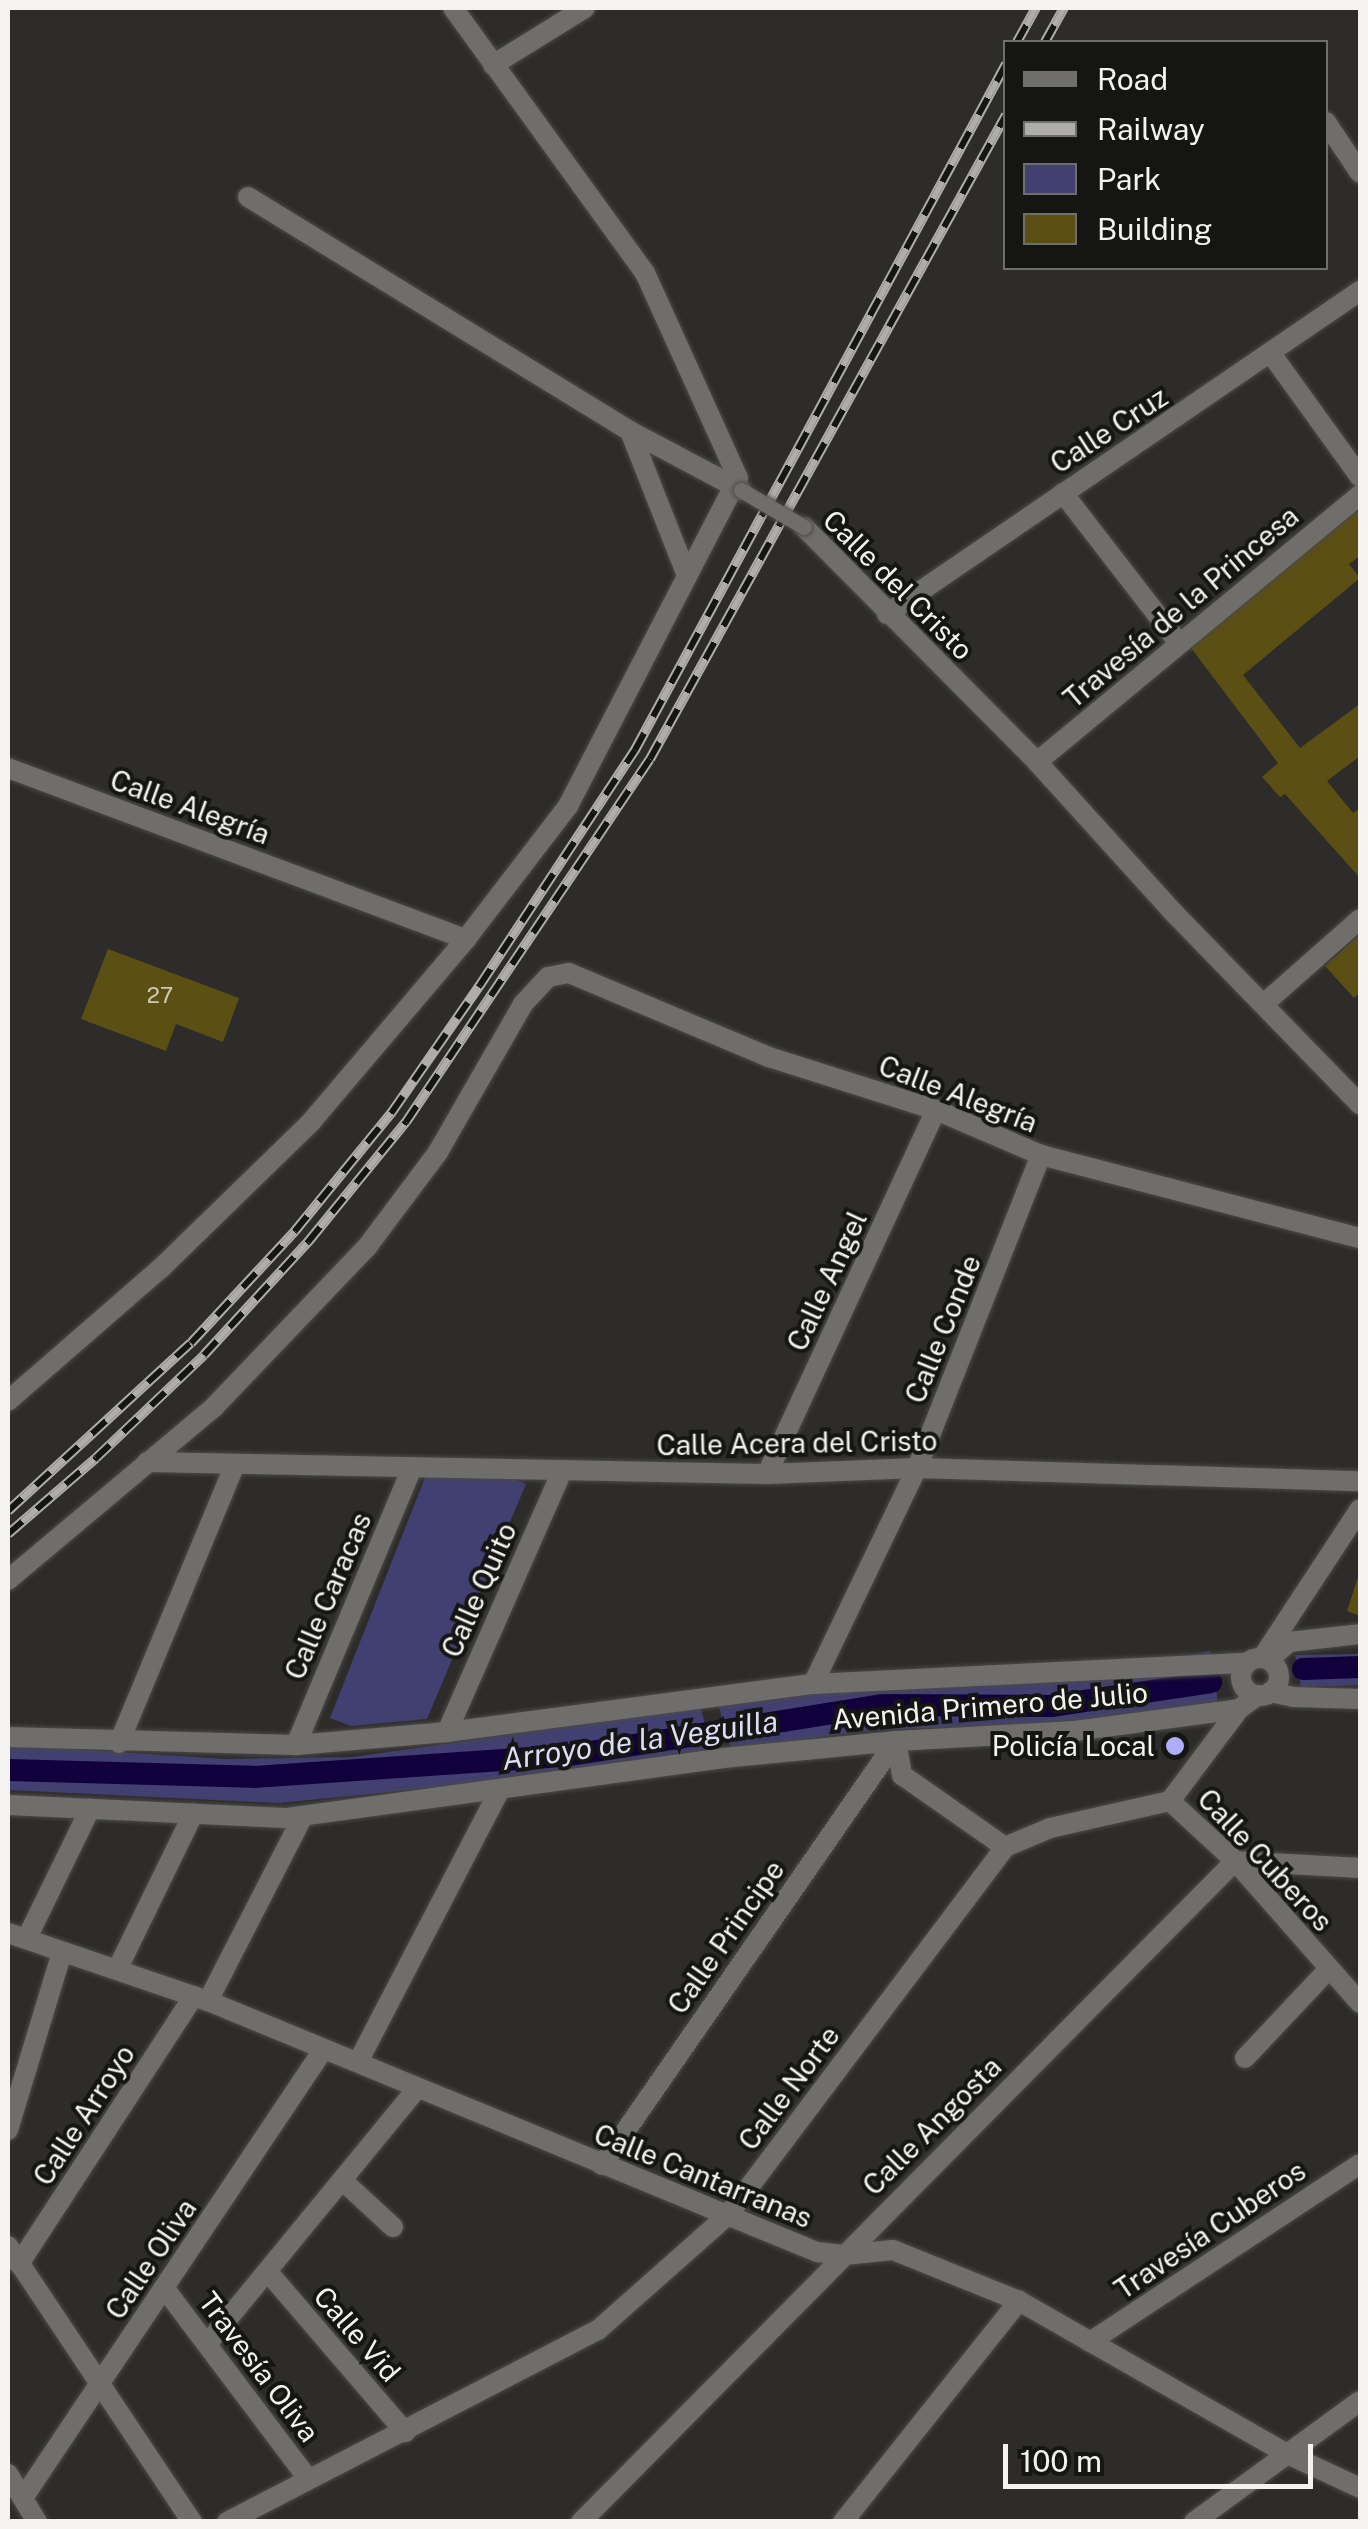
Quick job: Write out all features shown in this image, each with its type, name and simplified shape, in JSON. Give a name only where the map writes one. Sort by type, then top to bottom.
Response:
[{"type":"street","points":[[8,1401],[160,1269],[311,1122],[466,939],[568,806],[737,488],[738,478],[645,273],[452,8]]},
{"type":"street","points":[[493,65],[585,8]]},
{"type":"street","points":[[1328,125],[1360,173]]},
{"type":"street","name":"Calle del Cristo","points":[[248,197],[630,431],[804,527],[1038,762],[1174,913],[1266,1002],[1360,1104]]},
{"type":"street","name":"Calle Cruz","points":[[887,614],[1272,355],[1360,291]]},
{"type":"street","points":[[1272,355],[1360,478]]},
{"type":"street","points":[[630,431],[687,576]]},
{"type":"street","points":[[1062,493],[1178,643]]},
{"type":"street","name":"Travesía de la Princesa","points":[[1038,762],[1360,495]]},
{"type":"street","name":"Calle Alegría","points":[[8,768],[466,939]]},
{"type":"street","points":[[1266,1002],[1360,919]]},
{"type":"street","name":"Calle Alegría","points":[[146,1462],[214,1407],[366,1247],[438,1152],[523,1004],[548,977],[569,973],[769,1058],[936,1110],[1041,1155],[1360,1238]]},
{"type":"street","name":"Calle Angel","points":[[767,1474],[936,1110]]},
{"type":"street","name":"Calle Conde","points":[[813,1684],[917,1468],[1041,1155]]},
{"type":"street","points":[[8,1580],[146,1462]]},
{"type":"street","name":"Calle Acera del Cristo","points":[[146,1462],[767,1474],[917,1468],[1360,1481]]},
{"type":"street","points":[[120,1743],[234,1466]]},
{"type":"street","name":"Calle Caracas","points":[[296,1746],[412,1468]]},
{"type":"street","name":"Calle Quito","points":[[447,1732],[562,1470]]},
{"type":"street","points":[[1360,1509],[1259,1660],[1241,1680],[1247,1690],[1264,1694],[1360,1698]]},
{"type":"street","name":"Avenida Primero de Julio","points":[[8,1738],[296,1746],[447,1732],[813,1684],[1259,1660],[1290,1642],[1360,1634]]},
{"type":"street","points":[[1259,1660],[1278,1675],[1264,1694]]},
{"type":"street","name":"Avenida Primero de Julio","points":[[8,1805],[303,1816],[723,1758],[896,1741],[1074,1731],[1238,1709],[1264,1694]]},
{"type":"street","points":[[1170,1800],[1238,1709]]},
{"type":"street","points":[[896,1741],[902,1776],[1004,1848]]},
{"type":"street","name":"Calle Principe","points":[[602,2165],[896,1741]]},
{"type":"street","points":[[358,2062],[499,1790]]},
{"type":"street","name":"Calle Norte","points":[[228,2522],[598,2330],[728,2214],[1004,1848],[1050,1828],[1170,1800]]},
{"type":"street","name":"Calle Cuberos","points":[[1170,1800],[1235,1861],[1360,2003]]},
{"type":"street","points":[[17,1935],[90,1809]]},
{"type":"street","points":[[117,1970],[194,1814]]},
{"type":"street","name":"Calle Arroyo","points":[[14,2255],[201,1998],[303,1816]]},
{"type":"street","points":[[1235,1861],[1360,1868]]},
{"type":"street","name":"Calle Angosta","points":[[581,2522],[1235,1861]]},
{"type":"street","name":"Calle Cantarranas","points":[[17,1935],[201,1998],[817,2252],[893,2250],[1019,2302],[1285,2453],[1360,2488]]},
{"type":"street","points":[[8,2130],[62,1952]]},
{"type":"street","points":[[1246,2058],[1330,1969]]},
{"type":"street","name":"Calle Oliva","points":[[22,2498],[324,2050]]},
{"type":"street","points":[[208,2343],[416,2089]]},
{"type":"street","name":"Travesía Cuberos","points":[[1090,2342],[1360,2164]]},
{"type":"street","points":[[344,2181],[393,2227]]},
{"type":"street","points":[[14,2255],[192,2522]]},
{"type":"street","name":"Calle Vid","points":[[268,2272],[406,2432]]},
{"type":"street","name":"Travesía Oliva","points":[[165,2288],[308,2479]]},
{"type":"street","points":[[842,2522],[1019,2302]]},
{"type":"street","points":[[1194,2522],[1360,2401]]},
{"type":"street","points":[[8,2474],[37,2522]]},
{"type":"green space","points":[[502,1474],[526,1484],[427,1719],[351,1726],[330,1718],[426,1475]]},
{"type":"green space","points":[[1210,1651],[1218,1703],[1079,1723],[873,1730],[731,1749],[718,1704],[868,1688],[1091,1674]]},
{"type":"green space","points":[[1360,1654],[1360,1685],[1301,1687],[1295,1655]]},
{"type":"green space","points":[[699,1699],[713,1760],[279,1803],[8,1790],[8,1745],[226,1759],[353,1757],[578,1725]]},
{"type":"building","points":[[1360,508],[1360,556],[1349,564],[1360,578],[1243,675],[1300,748],[1360,704],[1360,756],[1327,781],[1353,813],[1360,808],[1360,878],[1285,794],[1280,797],[1262,777],[1278,763],[1191,648]]},
{"type":"building","points":[[1360,934],[1360,992],[1354,998],[1325,966]]},
{"type":"building","points":[[108,949],[239,998],[223,1042],[176,1024],[166,1051],[81,1019]]},
{"type":"building","points":[[1360,1571],[1360,1616],[1347,1611]]},
{"type":"waterway","name":"Arroyo de la Veguilla","points":[[1303,1669],[1360,1667]]},
{"type":"waterway","name":"Arroyo de la Veguilla","points":[[8,1770],[253,1777],[565,1756],[882,1705],[1051,1706],[1211,1682]]},
{"type":"railway","points":[[1018,40],[1036,8]]},
{"type":"railway","points":[[1046,40],[1064,8]]},
{"type":"railway","points":[[8,1511],[191,1343],[295,1231],[392,1112],[480,985],[635,750],[1003,70]]},
{"type":"railway","points":[[8,1534],[96,1458],[204,1355],[308,1242],[406,1122],[650,759],[1003,120]]},
{"type":"place","name":"Policía Local","points":[[1175,1746]]}]
